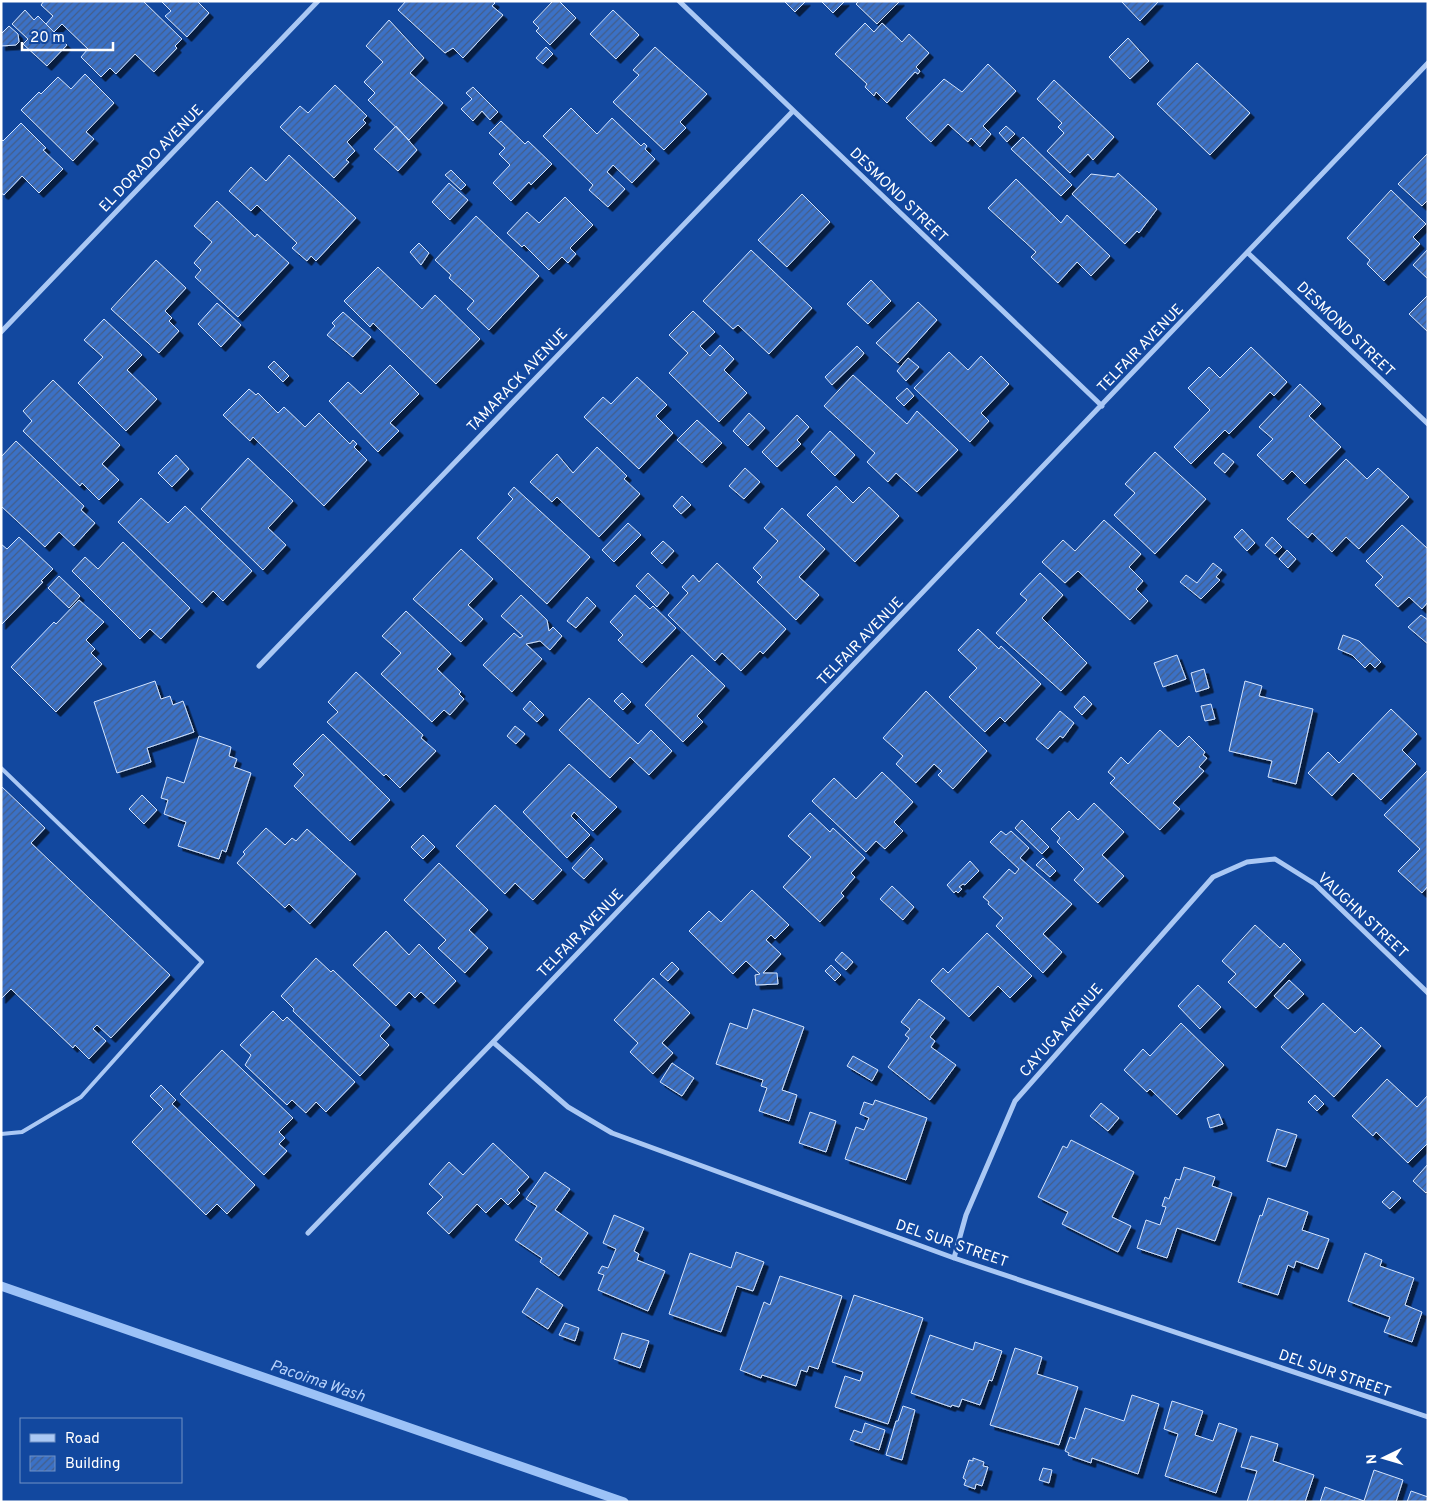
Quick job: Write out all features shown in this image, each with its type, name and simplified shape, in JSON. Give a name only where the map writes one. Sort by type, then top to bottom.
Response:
[{"type":"street","name":"EL DORADO AVENUE","points":[[1,332],[318,1]]},
{"type":"street","name":"DESMOND STREET","points":[[679,1],[1102,406]]},
{"type":"street","name":"TELFAIR AVENUE","points":[[308,1233],[494,1042],[1428,63]]},
{"type":"street","name":"TAMARACK AVENUE","points":[[259,666],[793,111]]},
{"type":"street","name":"DESMOND STREET","points":[[1248,253],[1428,424]]},
{"type":"street","name":"VAUGHN STREET","points":[[1247,862],[1274,860],[1315,884],[1428,993]]},
{"type":"street","name":"CAYUGA AVENUE","points":[[954,1258],[966,1215],[1015,1101],[1213,877],[1247,862]]},
{"type":"street","name":"DEL SUR STREET","points":[[494,1042],[568,1107],[612,1133],[954,1258],[1428,1417]]},
{"type":"lane","points":[[1,768],[202,962],[81,1098],[22,1132],[1,1134]]},
{"type":"building","points":[[44,1],[143,1],[182,39],[175,46],[177,48],[154,72],[135,54],[116,74],[110,68],[101,77],[81,57],[88,49],[62,24],[54,32],[46,24],[53,16],[41,5]]},
{"type":"building","points":[[161,1],[197,1],[209,13],[187,37],[165,16],[171,11]]},
{"type":"building","points":[[406,1],[493,1],[495,3],[492,6],[503,15],[463,58],[453,48],[445,53],[398,10]]},
{"type":"building","points":[[553,1],[559,1],[576,18],[550,45],[536,31],[539,28],[533,22]]},
{"type":"building","points":[[784,1],[806,1],[795,12]]},
{"type":"building","points":[[821,1],[845,1],[833,13]]},
{"type":"building","points":[[859,1],[900,1],[877,24],[856,4]]},
{"type":"building","points":[[1121,1],[1159,1],[1140,21]]},
{"type":"building","points":[[25,10],[34,20],[38,16],[67,45],[47,66],[23,44],[28,39],[12,24]]},
{"type":"building","points":[[613,10],[639,35],[616,59],[590,34]]},
{"type":"building","points":[[389,20],[424,58],[410,73],[443,103],[409,140],[368,100],[375,93],[364,82],[383,62],[366,46]]},
{"type":"building","points":[[865,23],[874,32],[882,23],[902,42],[909,34],[929,53],[916,67],[920,71],[918,74],[915,72],[887,103],[876,92],[874,96],[865,87],[867,84],[835,54]]},
{"type":"building","points":[[9,26],[18,34],[19,42],[16,45],[1,46],[1,34]]},
{"type":"building","points":[[1128,38],[1149,61],[1130,79],[1109,57]]},
{"type":"building","points":[[546,47],[553,54],[543,64],[536,58]]},
{"type":"building","points":[[655,47],[707,94],[680,122],[686,128],[664,150],[613,102],[639,75],[633,70]]},
{"type":"building","points":[[1197,63],[1250,113],[1210,155],[1157,104]]},
{"type":"building","points":[[988,64],[1016,91],[983,126],[991,134],[980,147],[971,138],[968,142],[948,124],[931,142],[906,118],[944,79],[962,92]]},
{"type":"building","points":[[85,74],[114,103],[86,132],[94,139],[73,161],[21,110],[58,77],[71,89]]},
{"type":"building","points":[[1054,80],[1114,137],[1093,160],[1088,154],[1070,173],[1047,151],[1064,133],[1058,127],[1062,123],[1037,99]]},
{"type":"building","points":[[335,85],[367,116],[363,120],[366,123],[347,142],[355,151],[346,160],[349,162],[334,178],[280,127],[300,106],[308,113]]},
{"type":"building","points":[[473,87],[498,112],[490,120],[482,111],[473,121],[461,109],[472,99],[466,93]]},
{"type":"building","points":[[571,108],[597,134],[612,118],[641,146],[644,143],[647,146],[645,149],[655,159],[632,183],[613,165],[607,172],[625,189],[608,207],[589,190],[593,185],[543,136]]},
{"type":"building","points":[[501,121],[525,144],[528,141],[552,164],[531,185],[529,182],[511,201],[493,183],[510,165],[499,154],[505,148],[489,133]]},
{"type":"building","points":[[21,123],[46,148],[43,150],[63,169],[39,193],[22,176],[4,195],[1,193],[1,139],[3,141]]},
{"type":"building","points":[[396,126],[417,150],[398,171],[374,149]]},
{"type":"building","points":[[1006,126],[1015,134],[1007,142],[999,133]]},
{"type":"building","points":[[1023,137],[1072,185],[1061,196],[1011,149]]},
{"type":"building","points":[[1428,153],[1428,200],[1422,206],[1398,184]]},
{"type":"building","points":[[289,155],[356,218],[316,261],[311,256],[307,261],[292,248],[297,243],[257,205],[251,211],[229,191],[251,167],[266,181]]},
{"type":"building","points":[[451,170],[466,185],[461,190],[445,175]]},
{"type":"building","points":[[1118,173],[1157,209],[1139,233],[1137,231],[1125,244],[1072,194],[1091,174],[1115,177]]},
{"type":"building","points":[[1016,179],[1061,223],[1067,215],[1110,256],[1091,276],[1077,262],[1058,283],[1031,257],[1036,252],[988,208]]},
{"type":"building","points":[[449,183],[468,200],[450,220],[432,202]]},
{"type":"building","points":[[1391,190],[1426,224],[1413,237],[1420,244],[1384,281],[1367,264],[1370,260],[1347,238]]},
{"type":"building","points":[[802,194],[830,222],[787,267],[758,240]]},
{"type":"building","points":[[565,197],[593,225],[570,248],[576,254],[568,263],[562,257],[549,270],[524,245],[522,247],[507,233],[527,212],[539,223]]},
{"type":"building","points":[[217,201],[255,237],[257,234],[289,263],[238,317],[195,277],[201,270],[194,263],[212,242],[194,226]]},
{"type":"building","points":[[476,216],[539,276],[489,330],[467,309],[474,301],[449,278],[451,275],[435,260]]},
{"type":"building","points":[[419,243],[429,253],[421,265],[410,252]]},
{"type":"building","points":[[1428,249],[1428,279],[1413,265]]},
{"type":"building","points":[[751,250],[812,308],[769,354],[738,325],[733,329],[703,301]]},
{"type":"building","points":[[156,260],[186,288],[165,311],[172,318],[169,321],[179,331],[159,353],[111,309]]},
{"type":"building","points":[[378,267],[422,309],[435,295],[480,339],[436,384],[373,323],[370,327],[344,301]]},
{"type":"building","points":[[871,280],[891,301],[868,324],[847,304]]},
{"type":"building","points":[[1428,295],[1428,332],[1409,314]]},
{"type":"building","points":[[918,302],[937,320],[898,363],[876,343]]},
{"type":"building","points":[[217,303],[241,325],[221,347],[198,324]]},
{"type":"building","points":[[693,311],[715,332],[700,346],[710,356],[720,345],[734,359],[724,370],[747,393],[719,422],[669,373],[688,353],[669,335]]},
{"type":"building","points":[[343,312],[371,337],[353,357],[327,335],[335,326],[332,323]]},
{"type":"building","points":[[104,319],[142,355],[127,370],[157,399],[126,431],[78,383],[103,357],[84,340]]},
{"type":"building","points":[[857,346],[864,353],[832,385],[825,377]]},
{"type":"building","points":[[1251,347],[1287,382],[1274,396],[1270,392],[1229,434],[1225,430],[1191,464],[1174,447],[1210,410],[1188,388],[1209,367],[1220,378]]},
{"type":"building","points":[[949,352],[968,370],[981,356],[1009,384],[981,413],[989,421],[970,442],[914,388]]},
{"type":"building","points":[[908,358],[919,367],[906,381],[897,371]]},
{"type":"building","points":[[274,361],[289,376],[283,382],[268,367]]},
{"type":"building","points":[[390,365],[419,394],[390,423],[399,431],[378,452],[329,401],[348,382],[361,394]]},
{"type":"building","points":[[853,375],[907,424],[917,411],[958,450],[917,492],[896,473],[888,482],[867,462],[875,453],[824,406]]},
{"type":"building","points":[[637,377],[667,405],[656,416],[673,433],[639,469],[584,417],[603,397],[611,404]]},
{"type":"building","points":[[53,380],[120,445],[102,464],[119,480],[99,500],[82,483],[80,486],[23,431],[32,421],[23,411]]},
{"type":"building","points":[[1300,384],[1321,404],[1309,416],[1341,447],[1305,484],[1292,471],[1283,480],[1257,455],[1273,439],[1259,427]]},
{"type":"building","points":[[907,388],[914,396],[904,406],[896,398]]},
{"type":"building","points":[[249,389],[256,395],[258,393],[278,413],[284,407],[305,427],[319,413],[350,444],[353,440],[357,444],[354,447],[367,460],[324,506],[253,437],[250,441],[223,415]]},
{"type":"building","points":[[749,413],[765,428],[748,446],[733,431]]},
{"type":"building","points":[[797,415],[809,427],[797,440],[801,444],[777,467],[762,452]]},
{"type":"building","points":[[697,420],[722,443],[702,463],[677,440]]},
{"type":"building","points":[[830,431],[855,455],[835,476],[811,452]]},
{"type":"building","points":[[16,441],[84,506],[81,510],[95,523],[74,546],[59,532],[45,547],[1,506],[1,457]]},
{"type":"building","points":[[597,447],[627,476],[624,479],[640,494],[599,537],[557,497],[552,502],[530,482],[557,454],[573,473]]},
{"type":"building","points":[[1155,452],[1206,499],[1155,554],[1114,515],[1135,493],[1125,484]]},
{"type":"building","points":[[1223,453],[1234,462],[1225,473],[1214,463]]},
{"type":"building","points":[[176,455],[189,469],[172,487],[158,473]]},
{"type":"building","points":[[248,458],[293,501],[268,528],[286,545],[263,570],[201,509]]},
{"type":"building","points":[[1346,459],[1367,479],[1378,468],[1409,497],[1359,549],[1346,537],[1332,552],[1312,533],[1308,538],[1287,519]]},
{"type":"building","points":[[745,468],[760,482],[744,499],[729,486]]},
{"type":"building","points":[[836,486],[853,503],[869,487],[899,516],[855,562],[807,515]]},
{"type":"building","points":[[514,487],[590,557],[547,604],[477,538],[513,499],[508,494]]},
{"type":"building","points":[[682,496],[691,505],[681,514],[673,506]]},
{"type":"building","points":[[141,498],[168,523],[185,506],[252,571],[223,601],[213,591],[202,603],[118,522]]},
{"type":"building","points":[[782,508],[825,549],[799,577],[819,595],[796,620],[757,582],[762,577],[753,568],[778,541],[764,528]]},
{"type":"building","points":[[1104,520],[1141,554],[1129,567],[1143,581],[1136,589],[1148,601],[1130,620],[1078,571],[1065,583],[1042,562],[1063,540],[1075,551]]},
{"type":"building","points":[[628,523],[641,535],[614,562],[602,550]]},
{"type":"building","points":[[1402,525],[1428,549],[1428,602],[1422,609],[1409,597],[1398,607],[1375,585],[1383,577],[1366,561]]},
{"type":"building","points":[[1242,529],[1255,543],[1247,551],[1234,537]]},
{"type":"building","points":[[19,537],[53,569],[41,581],[43,582],[1,625],[1,544],[7,549]]},
{"type":"building","points":[[1272,537],[1282,547],[1275,554],[1265,545]]},
{"type":"building","points":[[663,541],[674,551],[662,564],[651,553]]},
{"type":"building","points":[[123,542],[190,608],[161,639],[150,629],[140,639],[72,571],[85,557],[98,569]]},
{"type":"building","points":[[461,549],[493,579],[468,605],[483,619],[461,642],[413,599]]},
{"type":"building","points":[[1287,550],[1296,559],[1288,568],[1279,559]]},
{"type":"building","points":[[717,563],[786,629],[763,654],[760,651],[741,671],[722,653],[715,661],[668,615],[688,593],[682,587],[693,575],[699,582]]},
{"type":"building","points":[[1213,563],[1222,570],[1216,577],[1220,580],[1201,599],[1180,582],[1186,575],[1197,583]]},
{"type":"building","points":[[648,573],[669,593],[657,607],[636,586]]},
{"type":"building","points":[[1040,573],[1063,595],[1042,618],[1087,663],[1061,691],[996,633],[1027,600],[1020,594]]},
{"type":"building","points":[[59,576],[80,596],[69,608],[48,588]]},
{"type":"building","points":[[521,595],[547,620],[549,631],[553,627],[562,636],[550,650],[540,641],[526,644],[542,659],[512,692],[483,665],[514,633],[520,638],[523,636],[501,616]]},
{"type":"building","points":[[635,595],[650,609],[653,606],[676,628],[642,663],[618,640],[623,635],[610,622]]},
{"type":"building","points":[[587,597],[596,606],[576,628],[567,621]]},
{"type":"building","points":[[79,600],[104,622],[86,640],[95,649],[91,653],[102,664],[56,712],[11,667],[54,622],[56,624]]},
{"type":"building","points":[[406,611],[451,654],[437,669],[461,692],[459,694],[464,699],[450,715],[444,710],[432,722],[381,674],[401,653],[382,636]]},
{"type":"building","points":[[1421,615],[1428,620],[1428,644],[1408,627]]},
{"type":"building","points":[[978,629],[999,649],[1001,646],[1041,684],[1005,722],[1000,717],[985,732],[949,697],[977,668],[958,650]]},
{"type":"building","points":[[1343,635],[1359,641],[1381,662],[1375,668],[1370,663],[1365,668],[1352,655],[1338,649]]},
{"type":"building","points":[[692,655],[725,686],[697,716],[703,722],[683,742],[645,705]]},
{"type":"building","points":[[1177,655],[1186,679],[1163,687],[1154,663]]},
{"type":"building","points":[[1204,669],[1209,688],[1196,692],[1191,673]]},
{"type":"building","points":[[356,672],[423,735],[421,738],[436,751],[400,788],[386,774],[384,776],[327,722],[338,712],[328,702]]},
{"type":"building","points":[[155,681],[161,699],[170,696],[173,705],[183,701],[194,732],[147,748],[151,762],[117,773],[94,702]]},
{"type":"building","points":[[1245,681],[1262,686],[1259,696],[1313,709],[1296,784],[1268,777],[1272,761],[1229,751]]},
{"type":"building","points":[[926,691],[987,751],[953,789],[938,775],[942,771],[934,764],[916,783],[896,764],[903,756],[883,738]]},
{"type":"building","points":[[622,693],[631,702],[623,710],[614,701]]},
{"type":"building","points":[[1084,696],[1092,704],[1082,715],[1074,707]]},
{"type":"building","points":[[589,698],[638,744],[651,730],[672,751],[649,775],[630,757],[610,778],[559,730]]},
{"type":"building","points":[[530,701],[544,715],[537,722],[523,709]]},
{"type":"building","points":[[1211,704],[1215,719],[1205,721],[1201,706]]},
{"type":"building","points":[[1391,709],[1417,734],[1402,750],[1416,764],[1381,800],[1353,773],[1332,796],[1308,773],[1328,752],[1339,763]]},
{"type":"building","points":[[1060,711],[1074,723],[1063,738],[1060,736],[1048,749],[1036,739]]},
{"type":"building","points":[[515,726],[525,734],[516,744],[507,736]]},
{"type":"building","points":[[1160,730],[1178,747],[1189,736],[1205,752],[1203,755],[1207,758],[1199,767],[1204,771],[1173,803],[1180,809],[1160,830],[1110,783],[1115,778],[1108,772],[1121,757],[1128,764]]},
{"type":"building","points":[[323,734],[390,800],[350,841],[294,786],[304,775],[293,764]]},
{"type":"building","points":[[199,736],[231,747],[229,756],[237,759],[234,767],[251,773],[226,852],[222,850],[219,859],[178,846],[186,822],[164,814],[168,800],[161,798],[167,777],[184,783]]},
{"type":"building","points":[[569,764],[617,807],[593,831],[574,812],[571,816],[590,835],[567,858],[523,812]]},
{"type":"building","points":[[1428,770],[1428,886],[1422,893],[1398,871],[1420,849],[1384,815]]},
{"type":"building","points":[[882,772],[913,802],[894,822],[903,831],[885,849],[876,841],[866,852],[812,801],[834,778],[856,799]]},
{"type":"building","points":[[1,786],[45,828],[31,843],[170,975],[111,1038],[97,1025],[93,1029],[106,1041],[89,1059],[75,1045],[73,1048],[11,989],[1,999]]},
{"type":"building","points":[[142,795],[157,810],[144,824],[129,809]]},
{"type":"building","points":[[1094,803],[1124,832],[1102,855],[1124,876],[1098,903],[1074,880],[1084,869],[1057,842],[1060,838],[1051,829],[1069,811],[1078,820]]},
{"type":"building","points":[[495,805],[562,870],[533,900],[515,883],[505,894],[456,846]]},
{"type":"building","points":[[810,813],[830,832],[833,828],[865,858],[851,873],[855,877],[841,893],[844,896],[820,922],[783,887],[811,857],[788,836]]},
{"type":"building","points":[[1022,820],[1049,847],[1042,854],[1015,828]]},
{"type":"building","points":[[266,828],[285,845],[292,838],[296,841],[307,829],[356,874],[310,924],[289,904],[285,908],[237,863],[245,854],[243,852]]},
{"type":"building","points":[[1001,831],[1006,835],[1011,831],[1029,848],[1020,858],[1072,904],[1043,934],[1062,952],[1043,973],[996,926],[1003,918],[983,897],[1009,869],[1015,874],[1019,869],[990,842]]},
{"type":"building","points":[[423,835],[435,847],[423,859],[411,847]]},
{"type":"building","points":[[591,847],[603,859],[584,879],[572,868]]},
{"type":"building","points":[[1043,858],[1056,871],[1050,877],[1036,865]]},
{"type":"building","points":[[970,861],[979,871],[965,885],[963,884],[959,887],[962,889],[958,893],[956,891],[954,893],[947,885]]},
{"type":"building","points":[[439,863],[488,910],[469,930],[488,948],[465,973],[438,948],[446,940],[404,900]]},
{"type":"building","points":[[892,886],[914,907],[903,920],[880,899]]},
{"type":"building","points":[[752,890],[789,925],[775,939],[771,935],[766,940],[781,954],[763,973],[777,973],[778,984],[756,985],[755,975],[760,974],[746,961],[733,974],[689,931],[709,911],[721,922]]},
{"type":"building","points":[[1255,925],[1280,948],[1284,943],[1301,960],[1256,1008],[1228,982],[1236,974],[1222,961]]},
{"type":"building","points":[[386,931],[409,955],[419,944],[456,981],[434,1004],[421,992],[415,998],[409,992],[396,1006],[353,965]]},
{"type":"building","points":[[987,933],[1032,976],[1010,998],[998,986],[969,1017],[931,981],[943,968],[948,973]]},
{"type":"building","points":[[842,952],[853,962],[846,970],[835,960]]},
{"type":"building","points":[[316,958],[331,972],[333,970],[390,1025],[380,1036],[389,1045],[360,1076],[293,1011],[294,1009],[281,996]]},
{"type":"building","points":[[672,962],[679,969],[668,981],[660,974]]},
{"type":"building","points":[[831,965],[841,975],[835,981],[825,971]]},
{"type":"building","points":[[653,978],[690,1013],[662,1043],[673,1053],[653,1074],[630,1052],[638,1043],[614,1020]]},
{"type":"building","points":[[1289,980],[1304,994],[1288,1009],[1274,996]]},
{"type":"building","points":[[1198,985],[1221,1007],[1200,1029],[1178,1006]]},
{"type":"building","points":[[919,999],[945,1018],[930,1037],[935,1041],[931,1047],[956,1065],[930,1100],[888,1067],[909,1038],[905,1035],[910,1029],[901,1022]]},
{"type":"building","points":[[1323,1003],[1355,1033],[1361,1027],[1381,1046],[1334,1097],[1281,1047]]},
{"type":"building","points":[[753,1009],[804,1027],[782,1090],[797,1095],[789,1121],[759,1111],[767,1088],[761,1086],[763,1080],[716,1064],[730,1023],[747,1029]]},
{"type":"building","points":[[273,1011],[283,1021],[287,1017],[355,1082],[326,1112],[316,1102],[306,1113],[292,1100],[287,1105],[245,1065],[251,1055],[240,1045]]},
{"type":"building","points":[[1181,1023],[1224,1065],[1177,1115],[1150,1089],[1147,1092],[1124,1070],[1143,1049],[1150,1056]]},
{"type":"building","points":[[222,1050],[293,1118],[279,1132],[285,1138],[279,1144],[287,1151],[264,1175],[180,1094]]},
{"type":"building","points":[[853,1056],[878,1070],[872,1081],[847,1066]]},
{"type":"building","points":[[672,1063],[694,1078],[682,1096],[660,1082]]},
{"type":"building","points":[[1387,1079],[1417,1107],[1428,1095],[1428,1143],[1408,1163],[1376,1132],[1373,1136],[1352,1116]]},
{"type":"building","points":[[161,1085],[176,1100],[172,1104],[255,1185],[227,1214],[217,1204],[206,1215],[132,1142],[163,1109],[150,1096]]},
{"type":"building","points":[[1315,1095],[1324,1104],[1317,1111],[1308,1102]]},
{"type":"building","points":[[875,1100],[927,1118],[906,1180],[845,1159],[856,1127],[864,1130],[869,1118],[860,1114],[864,1102],[873,1105]]},
{"type":"building","points":[[1101,1103],[1119,1118],[1108,1131],[1090,1116]]},
{"type":"building","points":[[810,1112],[836,1121],[826,1152],[799,1143]]},
{"type":"building","points":[[1219,1114],[1223,1124],[1210,1128],[1207,1118]]},
{"type":"building","points":[[1277,1129],[1297,1135],[1286,1167],[1267,1161]]},
{"type":"building","points":[[1071,1140],[1134,1172],[1112,1217],[1131,1226],[1118,1252],[1062,1224],[1068,1212],[1038,1197],[1063,1146],[1067,1148]]},
{"type":"building","points":[[493,1143],[529,1177],[517,1190],[520,1193],[508,1205],[501,1198],[486,1213],[477,1204],[449,1234],[427,1213],[443,1197],[429,1184],[449,1162],[463,1175]]},
{"type":"building","points":[[1428,1164],[1428,1191],[1426,1193],[1413,1181]]},
{"type":"building","points":[[1184,1167],[1215,1177],[1212,1186],[1232,1193],[1215,1241],[1177,1228],[1167,1258],[1137,1248],[1146,1220],[1160,1225],[1166,1207],[1162,1206],[1165,1197],[1169,1199],[1176,1179],[1180,1180]]},
{"type":"building","points":[[545,1172],[570,1189],[555,1210],[588,1233],[559,1276],[540,1262],[542,1258],[515,1240],[537,1206],[526,1199]]},
{"type":"building","points":[[1393,1191],[1401,1198],[1390,1209],[1382,1202]]},
{"type":"building","points":[[1268,1198],[1308,1212],[1302,1230],[1329,1239],[1318,1269],[1296,1261],[1294,1268],[1288,1265],[1278,1295],[1238,1282],[1260,1215],[1262,1216]]},
{"type":"building","points":[[614,1215],[644,1228],[634,1251],[639,1254],[637,1260],[665,1271],[648,1311],[598,1290],[604,1275],[598,1273],[602,1266],[608,1268],[616,1249],[603,1243]]},
{"type":"building","points":[[736,1252],[764,1262],[753,1291],[737,1286],[721,1332],[669,1314],[690,1253],[731,1268]]},
{"type":"building","points":[[1365,1253],[1382,1260],[1380,1266],[1414,1278],[1405,1305],[1422,1312],[1412,1342],[1384,1332],[1390,1317],[1348,1301]]},
{"type":"building","points":[[780,1276],[842,1296],[818,1369],[809,1366],[807,1372],[801,1370],[796,1386],[762,1375],[761,1378],[740,1370],[764,1302],[770,1305]]},
{"type":"building","points":[[537,1288],[563,1305],[548,1329],[522,1312]]},
{"type":"building","points":[[854,1295],[923,1318],[888,1424],[835,1407],[845,1376],[860,1381],[863,1372],[832,1362]]},
{"type":"building","points":[[565,1323],[579,1328],[575,1341],[559,1335]]},
{"type":"building","points":[[622,1333],[649,1341],[640,1368],[614,1359]]},
{"type":"building","points":[[930,1335],[973,1350],[975,1342],[1002,1351],[992,1381],[989,1380],[980,1405],[962,1399],[959,1407],[952,1405],[951,1407],[911,1393]]},
{"type":"building","points":[[1015,1348],[1042,1357],[1037,1374],[1078,1387],[1059,1445],[990,1425]]},
{"type":"building","points":[[1132,1395],[1159,1404],[1138,1474],[1092,1458],[1091,1463],[1068,1455],[1069,1453],[1065,1451],[1070,1437],[1075,1439],[1085,1408],[1124,1421]]},
{"type":"building","points":[[1172,1401],[1203,1411],[1195,1435],[1213,1441],[1219,1423],[1237,1429],[1216,1493],[1165,1476],[1178,1434],[1164,1429]]},
{"type":"building","points":[[903,1406],[915,1410],[902,1460],[886,1455],[896,1421],[898,1421]]},
{"type":"building","points":[[865,1423],[885,1430],[879,1450],[850,1440],[854,1430],[862,1433]]},
{"type":"building","points":[[1251,1436],[1278,1444],[1273,1461],[1314,1475],[1305,1502],[1247,1502],[1257,1471],[1241,1467]]},
{"type":"building","points":[[973,1458],[984,1462],[983,1466],[988,1467],[982,1486],[976,1484],[975,1489],[964,1485],[966,1480],[963,1478],[969,1460],[973,1461]]},
{"type":"building","points":[[1043,1468],[1052,1470],[1049,1483],[1039,1480]]},
{"type":"building","points":[[1374,1470],[1403,1480],[1396,1502],[1320,1502],[1325,1487],[1364,1501]]},
{"type":"building","points":[[1411,1491],[1428,1497],[1428,1502],[1407,1502]]},
{"type":"waterway","name":"Pacoima Wash","points":[[1,1286],[624,1502]]}]
